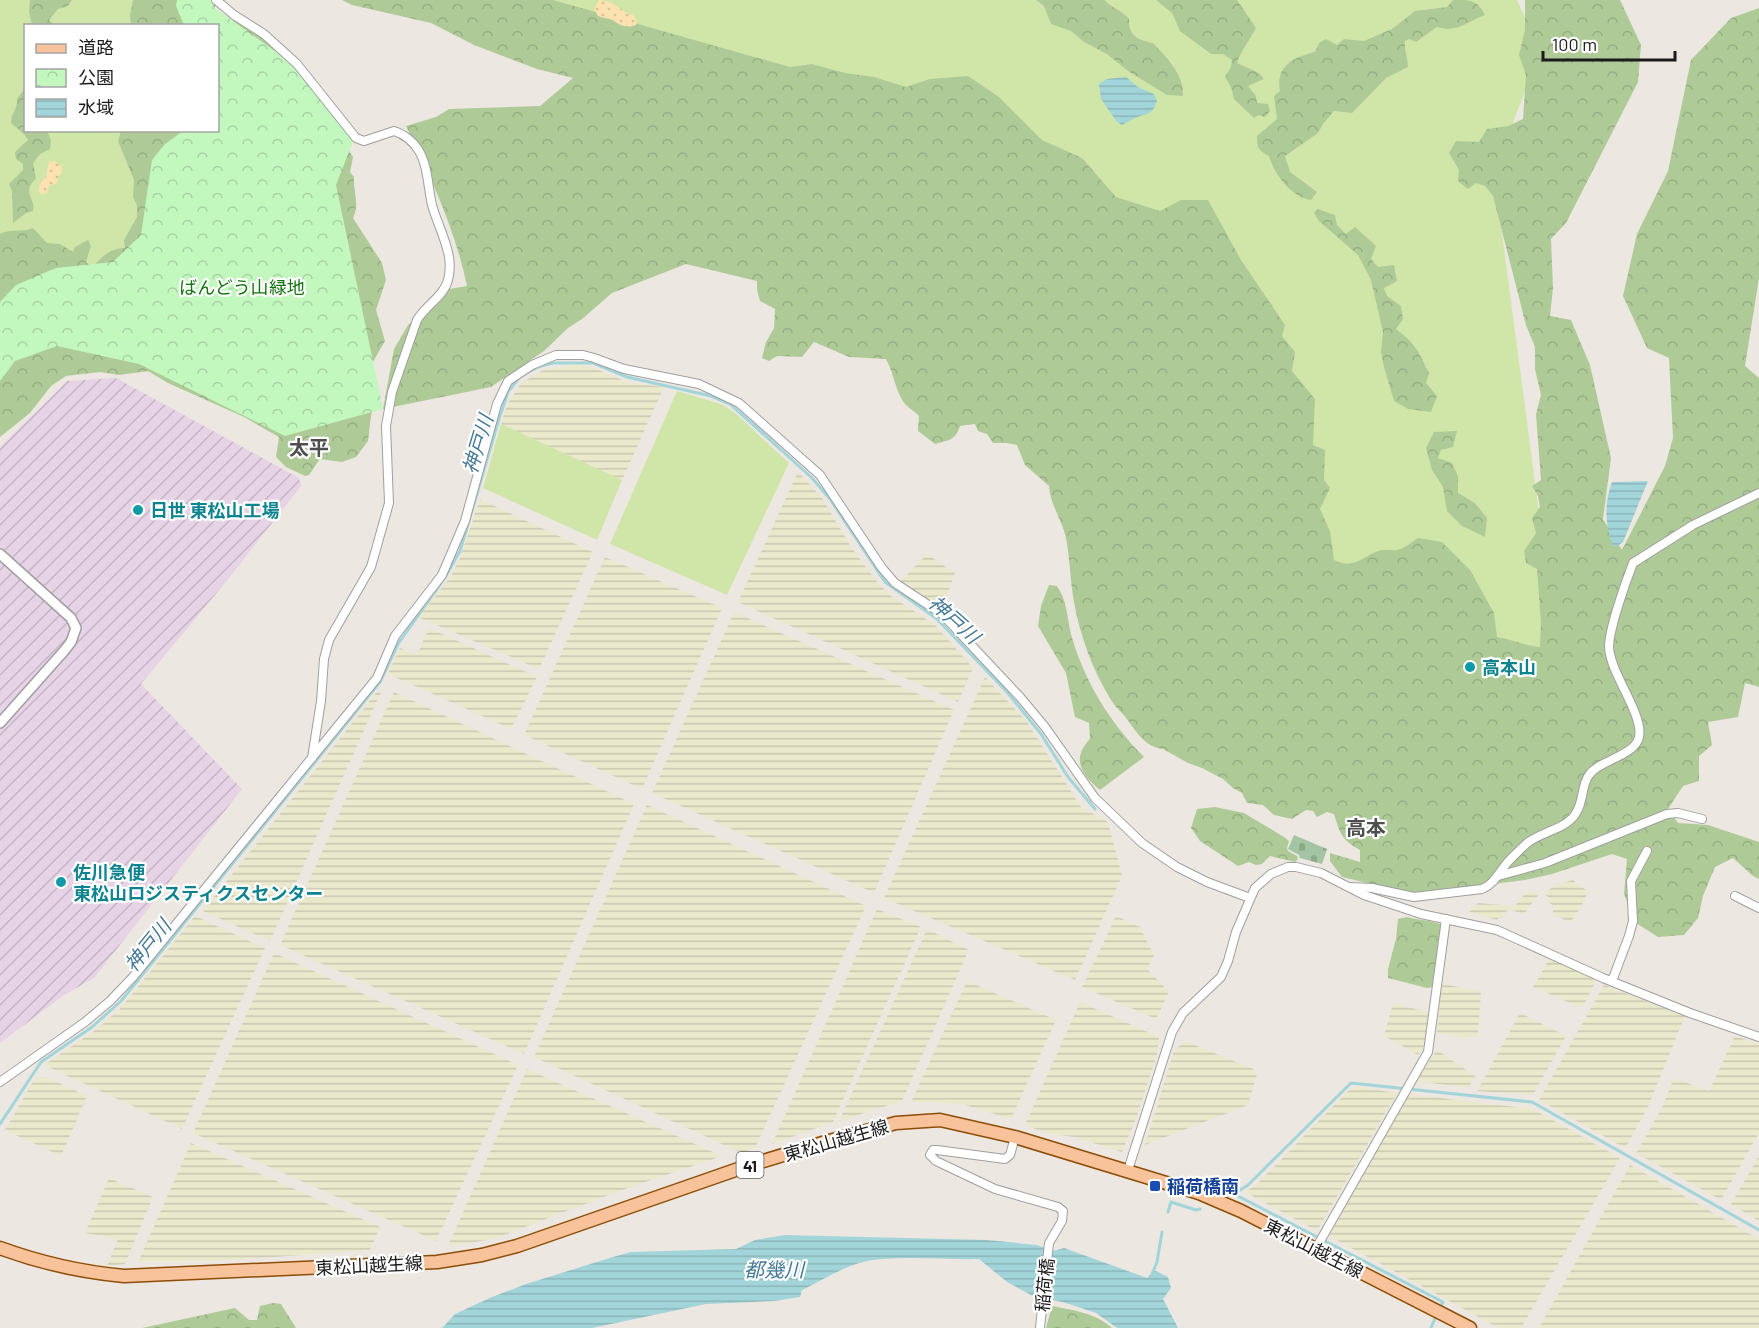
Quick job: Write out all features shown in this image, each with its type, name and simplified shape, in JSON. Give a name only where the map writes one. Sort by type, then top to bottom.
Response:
[{"type":"main road","name":"東松山越生線","points":[[0,1248],[61,1268],[124,1276],[437,1262],[482,1255],[517,1246],[747,1166],[896,1123],[940,1120],[1015,1137],[1199,1193],[1241,1211],[1470,1328]]},
{"type":"street","points":[[216,0],[234,15],[264,34],[297,64],[356,138],[364,141],[394,131],[405,136],[419,151],[426,171],[437,223],[446,242],[448,281],[444,290],[422,311],[417,320],[392,392],[386,426],[390,503],[371,567],[329,640],[324,659],[321,701],[312,759]]},
{"type":"street","points":[[0,1082],[110,1001],[133,977],[377,678],[395,636],[442,575],[465,521],[497,404],[508,381],[532,365],[556,355],[583,355],[624,369],[699,384],[736,400],[820,475],[882,568],[895,583],[942,614],[1020,697],[1045,727],[1095,798],[1142,843],[1177,867],[1250,898]]},
{"type":"street","points":[[1348,887],[1372,888],[1414,897],[1482,889],[1490,885],[1507,863],[1528,842],[1567,823],[1575,815],[1582,802],[1585,782],[1590,772],[1631,748],[1639,738],[1639,725],[1612,663],[1609,647],[1633,563],[1693,525],[1759,493]]},
{"type":"street","points":[[0,554],[71,618],[76,628],[71,642],[64,651],[0,723]]},
{"type":"street","points":[[1498,876],[1545,863],[1667,814],[1678,813],[1702,819]]},
{"type":"street","points":[[1612,981],[1633,921],[1631,881],[1647,851]]},
{"type":"street","points":[[1128,1170],[1172,1032],[1184,1013],[1221,977],[1228,962],[1236,932],[1255,888],[1271,874],[1288,867],[1321,873],[1364,895],[1421,914],[1497,930],[1690,1013],[1759,1037]]},
{"type":"street","points":[[1735,896],[1759,908]]},
{"type":"street","points":[[1315,1250],[1428,1052],[1446,919]]},
{"type":"street","name":"稲荷橋","points":[[1015,1137],[1010,1155],[1005,1159],[937,1150],[931,1151],[930,1155],[936,1161],[995,1189],[1061,1209],[1064,1217],[1049,1243],[1040,1328]]},
{"type":"shaded area","points":[[578,365],[594,368],[627,382],[664,387],[622,480],[501,424],[508,403],[521,383],[545,369]]},
{"type":"shaded area","points":[[116,378],[299,478],[301,486],[229,578],[141,684],[242,789],[94,978],[64,995],[0,1043],[0,447],[67,381]]},
{"type":"shaded area","points":[[798,472],[822,498],[851,547],[878,583],[891,596],[935,625],[973,668],[958,702],[738,602]]},
{"type":"shaded area","points":[[480,499],[593,552],[539,669],[418,617],[450,578],[460,558]]},
{"type":"shaded area","points":[[927,554],[955,573],[944,603],[939,608],[900,582]]},
{"type":"shaded area","points":[[605,557],[722,608],[642,789],[524,735]]},
{"type":"shaded area","points":[[734,612],[954,710],[874,893],[652,793]]},
{"type":"shaded area","points":[[429,628],[537,677],[511,729],[388,674],[400,648],[417,655]]},
{"type":"shaded area","points":[[985,677],[1027,722],[1081,807],[1108,822],[1122,876],[1075,980],[884,898]]},
{"type":"shaded area","points":[[381,692],[270,941],[203,911],[376,693]]},
{"type":"shaded area","points":[[394,692],[634,804],[524,1054],[280,945]]},
{"type":"shaded area","points":[[647,805],[866,906],[755,1148],[741,1153],[534,1057]]},
{"type":"shaded area","points":[[1573,880],[1587,891],[1587,894],[1570,923],[1552,913],[1555,907],[1548,902],[1550,898],[1545,895],[1556,885]]},
{"type":"shaded area","points":[[1528,890],[1539,894],[1524,914],[1508,909],[1503,918],[1497,920],[1469,912],[1478,903],[1515,906]]},
{"type":"shaded area","points":[[877,909],[921,927],[833,1122],[772,1144]]},
{"type":"shaded area","points":[[195,916],[265,948],[182,1129],[44,1065],[94,1031],[119,1010]]},
{"type":"shaded area","points":[[1116,916],[1140,927],[1154,955],[1147,969],[1169,992],[1156,1019],[1082,987]]},
{"type":"shaded area","points":[[927,929],[969,950],[902,1101],[839,1121]]},
{"type":"shaded area","points":[[274,953],[518,1065],[436,1241],[193,1133]]},
{"type":"shaded area","points":[[1550,958],[1597,980],[1582,1008],[1533,987]]},
{"type":"shaded area","points":[[967,981],[1056,1020],[1011,1119],[965,1105],[911,1102]]},
{"type":"shaded area","points":[[1442,984],[1481,991],[1478,1036],[1464,1038],[1437,1033]]},
{"type":"shaded area","points":[[1604,985],[1685,1016],[1648,1107],[1625,1148],[1539,1100]]},
{"type":"shaded area","points":[[1080,1002],[1159,1037],[1157,1055],[1137,1116],[1122,1152],[1074,1137],[1046,1133],[1025,1125]]},
{"type":"shaded area","points":[[1393,1003],[1430,1013],[1424,1045],[1418,1055],[1384,1036]]},
{"type":"shaded area","points":[[1520,1013],[1566,1036],[1533,1095],[1477,1091]]},
{"type":"shaded area","points":[[1735,1036],[1759,1044],[1759,1133],[1721,1200],[1636,1153],[1661,1110],[1674,1078],[1709,1091]]},
{"type":"shaded area","points":[[1185,1041],[1253,1069],[1257,1074],[1248,1105],[1145,1145],[1174,1051]]},
{"type":"shaded area","points":[[1437,1050],[1475,1076],[1469,1088],[1416,1081]]},
{"type":"shaded area","points":[[527,1069],[722,1156],[619,1191],[494,1239],[448,1246]]},
{"type":"shaded area","points":[[46,1077],[87,1096],[61,1156],[5,1130],[35,1078]]},
{"type":"shaded area","points":[[1358,1087],[1397,1093],[1317,1231],[1245,1192],[1256,1185],[1348,1091]]},
{"type":"shaded area","points":[[1407,1094],[1533,1109],[1620,1158],[1521,1328],[1499,1328],[1329,1236]]},
{"type":"shaded area","points":[[191,1143],[380,1227],[370,1250],[232,1260],[138,1262]]},
{"type":"shaded area","points":[[1759,1156],[1759,1221],[1731,1204]]},
{"type":"shaded area","points":[[1630,1165],[1759,1239],[1759,1328],[1539,1328]]},
{"type":"shaded area","points":[[109,1178],[153,1197],[125,1264],[107,1266],[118,1239],[85,1233]]},
{"type":"green space","points":[[0,0],[177,0],[184,24],[24,24],[24,132],[183,132],[141,236],[113,262],[56,268],[0,302]]},
{"type":"green space","points":[[30,0],[72,0],[68,6],[58,9],[49,20],[54,24],[32,24],[29,12]]},
{"type":"green space","points":[[133,0],[214,0],[216,4],[209,24],[131,24]]},
{"type":"green space","name":"ばんどう山緑地","points":[[177,0],[211,0],[215,8],[293,64],[354,139],[336,185],[383,409],[285,436],[139,364],[57,346],[15,361],[0,381],[0,302],[16,285],[56,268],[113,262],[141,235],[152,160],[165,144],[182,132],[219,132],[219,24],[184,24],[176,6]]},
{"type":"green space","points":[[342,0],[553,0],[790,67],[812,64],[845,73],[874,77],[906,87],[930,79],[968,76],[999,97],[1042,140],[1082,158],[1116,197],[1160,211],[1181,200],[1208,200],[1241,260],[1285,325],[1282,336],[1295,352],[1292,371],[1315,399],[1313,445],[1325,450],[1324,480],[1330,488],[1320,509],[1330,531],[1334,560],[1347,564],[1358,562],[1378,551],[1400,549],[1418,538],[1442,542],[1470,570],[1494,613],[1497,637],[1540,647],[1541,623],[1537,569],[1526,563],[1524,551],[1536,533],[1532,518],[1540,507],[1538,496],[1532,486],[1541,480],[1536,414],[1541,395],[1535,369],[1535,347],[1526,325],[1493,196],[1485,186],[1476,183],[1468,189],[1458,181],[1459,170],[1449,153],[1456,141],[1479,142],[1487,129],[1508,126],[1523,119],[1526,75],[1519,55],[1525,30],[1525,0],[1620,0],[1641,45],[1638,82],[1566,223],[1551,239],[1553,288],[1550,316],[1571,320],[1590,365],[1611,458],[1603,519],[1622,550],[1665,466],[1673,438],[1669,358],[1647,348],[1623,296],[1637,234],[1668,171],[1691,60],[1731,18],[1759,8],[1759,278],[1745,366],[1759,378],[1759,687],[1745,683],[1738,717],[1708,722],[1712,745],[1699,756],[1699,781],[1683,786],[1668,809],[1678,823],[1708,825],[1759,842],[1759,879],[1733,858],[1715,867],[1703,896],[1698,918],[1684,935],[1658,937],[1636,923],[1624,894],[1627,859],[1612,854],[1552,874],[1525,880],[1414,894],[1342,877],[1330,861],[1330,853],[1360,862],[1360,850],[1342,836],[1334,814],[1327,812],[1317,817],[1313,811],[1306,810],[1292,819],[1274,815],[1263,805],[1247,803],[1242,793],[1223,779],[1146,742],[1113,703],[1093,665],[1080,628],[1066,538],[1049,486],[1025,465],[1017,445],[993,443],[987,434],[978,431],[975,424],[960,426],[954,437],[935,444],[918,431],[919,416],[902,399],[886,359],[849,357],[814,342],[802,357],[777,356],[769,361],[762,358],[766,342],[774,328],[775,309],[760,301],[757,281],[686,264],[612,293],[568,328],[544,351],[491,387],[383,409],[394,349],[408,325],[449,289],[467,286],[449,224],[406,126],[436,117],[449,109],[540,106],[573,78],[537,69],[474,45],[431,23],[352,5]]},
{"type":"green space","points":[[518,0],[1517,0],[1540,51],[1494,173],[1556,641],[1507,666],[1331,586]]},
{"type":"green space","points":[[1036,0],[1104,0],[1129,19],[1130,30],[1135,36],[1153,43],[1169,61],[1181,81],[1183,96],[1167,95],[1128,71],[1107,54],[1084,42],[1071,31],[1051,24],[1044,6]]},
{"type":"green space","points":[[1156,0],[1237,0],[1256,28],[1237,63],[1259,73],[1264,79],[1248,86],[1256,96],[1257,103],[1268,104],[1270,111],[1265,117],[1259,115],[1254,118],[1234,99],[1225,77],[1232,60],[1223,54],[1211,54],[1180,31],[1172,13]]},
{"type":"green space","points":[[1453,0],[1473,2],[1485,15],[1457,28],[1437,27],[1416,42],[1409,39],[1405,41],[1408,67],[1386,78],[1352,113],[1334,111],[1318,133],[1285,156],[1290,172],[1317,192],[1311,200],[1290,190],[1279,177],[1269,156],[1259,148],[1257,140],[1257,136],[1277,119],[1274,96],[1280,91],[1279,82],[1283,69],[1293,60],[1315,52],[1319,43],[1326,39],[1337,45],[1344,39],[1364,41],[1392,29],[1415,11],[1447,7]]},
{"type":"green space","name":"ばんどう山緑地","points":[[237,18],[261,35],[286,63],[353,157],[350,172],[354,177],[356,203],[353,218],[382,263],[386,280],[376,310],[385,341],[370,367],[373,400],[368,441],[356,457],[342,462],[320,459],[309,475],[305,476],[286,467],[276,457],[279,437],[244,417],[168,383],[148,371],[119,375],[100,372],[66,376],[51,386],[30,413],[0,437],[0,234],[33,228],[47,243],[60,244],[73,252],[75,247],[88,240],[91,246],[86,262],[92,267],[111,251],[125,248],[124,240],[137,217],[137,205],[133,197],[134,180],[118,141],[121,132],[219,132],[221,28]]},
{"type":"green space","points":[[24,89],[24,132],[47,132],[51,140],[50,149],[40,154],[33,163],[36,178],[29,189],[33,211],[26,213],[13,223],[12,191],[9,184],[23,170],[23,164],[16,159],[15,152],[28,140],[11,123],[17,99]]},
{"type":"green space","points":[[1318,209],[1335,215],[1337,225],[1346,234],[1355,227],[1376,246],[1371,259],[1378,267],[1394,265],[1397,281],[1384,288],[1387,296],[1401,306],[1403,319],[1396,329],[1416,348],[1429,373],[1426,383],[1437,396],[1431,412],[1408,409],[1394,401],[1381,352],[1383,332],[1371,280],[1358,255],[1319,221],[1314,213]]},
{"type":"green space","points":[[677,391],[721,404],[734,412],[789,463],[727,595],[610,544]]},
{"type":"green space","points":[[501,424],[622,480],[597,540],[483,488]]},
{"type":"green space","points":[[1457,431],[1453,447],[1441,450],[1438,458],[1452,463],[1458,476],[1458,493],[1475,503],[1487,518],[1485,537],[1462,526],[1447,511],[1443,487],[1432,470],[1426,448],[1434,432]]},
{"type":"green space","points":[[1049,585],[1057,586],[1063,597],[1076,651],[1091,685],[1109,716],[1144,757],[1100,790],[1083,772],[1080,760],[1084,746],[1090,739],[1089,723],[1075,717],[1066,673],[1038,626],[1041,606]]},
{"type":"green space","points":[[1215,807],[1244,813],[1284,837],[1289,841],[1288,851],[1298,859],[1295,862],[1270,856],[1262,864],[1256,865],[1249,862],[1238,866],[1200,841],[1191,828],[1197,809]]},
{"type":"green space","points":[[1294,835],[1327,849],[1322,864],[1300,858],[1288,849]]},
{"type":"green space","points":[[1407,917],[1440,924],[1442,932],[1433,987],[1427,988],[1388,978],[1398,919]]},
{"type":"green space","points":[[281,1304],[296,1328],[142,1328],[235,1308],[249,1320],[257,1320],[260,1306]]},
{"type":"green space","points":[[1052,1306],[1091,1316],[1112,1328],[1046,1328]]},
{"type":"sand","points":[[599,0],[609,2],[633,15],[637,20],[636,25],[623,26],[598,16],[594,9]]},
{"type":"sand","points":[[55,161],[62,167],[62,172],[57,183],[49,186],[47,193],[42,195],[39,192],[40,183],[46,177],[49,162]]},
{"type":"water","points":[[1126,77],[1138,87],[1154,94],[1157,101],[1151,112],[1122,125],[1117,122],[1101,99],[1099,84],[1107,79]]},
{"type":"water","points":[[1648,481],[1623,542],[1613,546],[1606,514],[1612,482]]},
{"type":"water","name":"都幾川","points":[[785,1235],[987,1240],[1037,1245],[1053,1251],[1064,1248],[1147,1278],[1154,1270],[1168,1277],[1171,1288],[1163,1299],[1178,1328],[1117,1328],[1096,1313],[1031,1295],[1007,1282],[979,1259],[908,1258],[858,1263],[802,1290],[800,1297],[775,1301],[706,1304],[592,1328],[442,1328],[455,1314],[492,1297],[526,1284],[631,1252],[736,1249],[755,1240]]},
{"type":"waterway","name":"神戸川","points":[[528,372],[553,363],[593,363],[627,377],[711,396],[730,404],[811,477],[830,499],[885,582],[937,619],[1007,692],[1041,734],[1068,777],[1095,809]]},
{"type":"waterway","name":"神戸川","points":[[0,1124],[41,1062],[92,1027],[121,1001],[380,682],[398,644],[444,579],[460,551],[508,392],[518,379]]},
{"type":"waterway","points":[[1234,1194],[1248,1185],[1351,1083],[1532,1102],[1759,1230]]},
{"type":"waterway","points":[[1234,1194],[1443,1302],[1439,1310]]},
{"type":"waterway","points":[[1168,1212],[1171,1202],[1196,1210],[1200,1209]]},
{"type":"waterway","points":[[1152,1274],[1157,1262],[1162,1232]]},
{"type":"waterway","points":[[1431,1328],[1436,1316]]},
{"type":"place","name":"日世 東松山工場","points":[[138,510]]},
{"type":"place","name":"高本山","points":[[1470,667]]},
{"type":"place","name":"佐川急便 東松山ロジスティクスセンター","points":[[61,882]]},
{"type":"place","name":"稲荷橋南","points":[[1155,1186]]},
{"type":"district","name":"太平","points":[[309,447]]},
{"type":"district","name":"高本","points":[[1366,827]]}]
